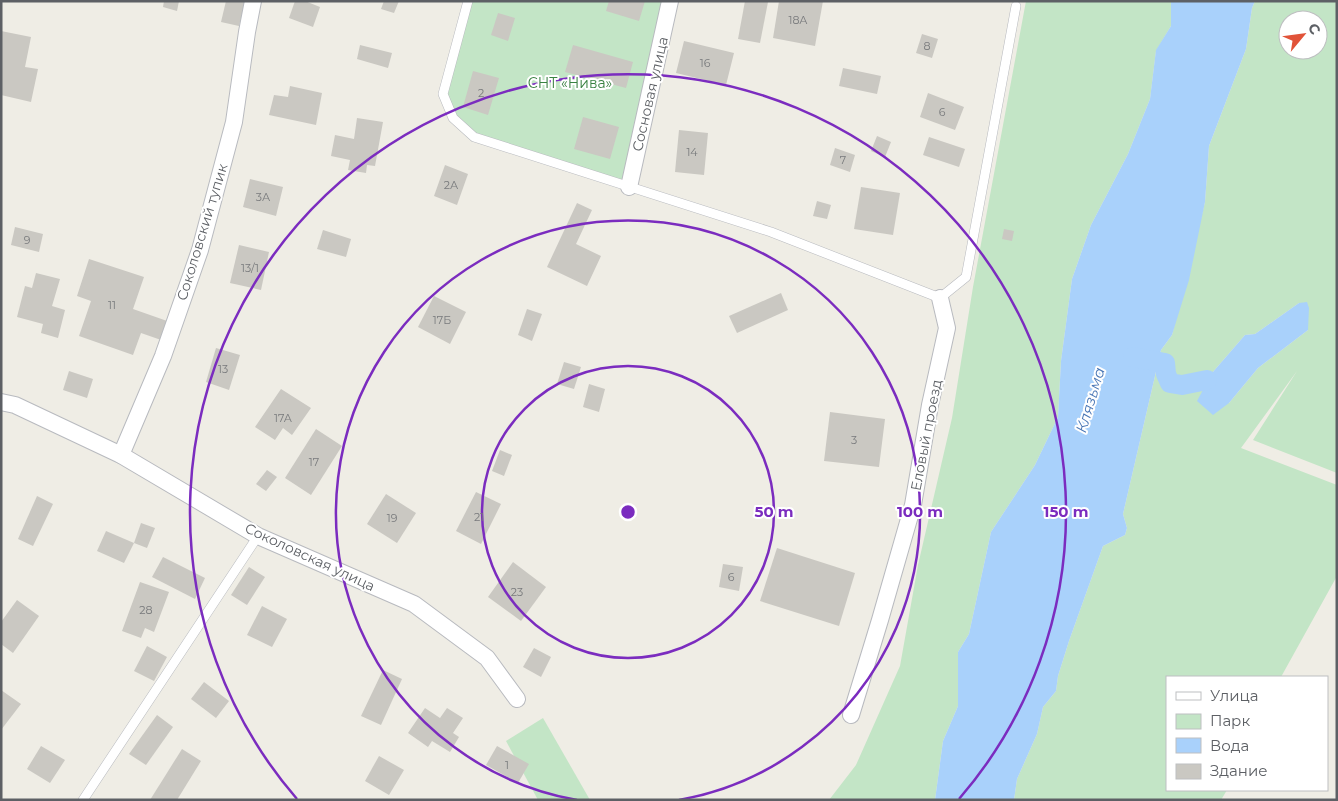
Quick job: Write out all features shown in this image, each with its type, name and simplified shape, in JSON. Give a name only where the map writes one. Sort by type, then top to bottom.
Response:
[{"type":"street","name":"Соколовский тупик","points":[[121,455],[163,356],[200,250],[234,122],[253,1]]},
{"type":"street","name":"Сосновая улица","points":[[629,187],[670,1]]},
{"type":"street","name":"Еловый проезд","points":[[850,715],[913,505],[930,405],[947,328],[940,298]]},
{"type":"street","name":"Соколовская улица","points":[[1,402],[14,406],[121,455],[258,536],[414,604],[487,658],[517,699]]},
{"type":"lane","points":[[468,1],[443,94],[453,118],[474,137],[771,232],[940,298],[966,277],[1016,6]]},
{"type":"lane","points":[[83,800],[258,536]]},
{"type":"green space","name":"СНТ «Нива»","points":[[468,1],[670,1],[629,187],[474,137],[453,118],[443,94]]},
{"type":"green space","points":[[1026,1],[1171,1],[1171,26],[1156,51],[1150,99],[1128,154],[1091,225],[1072,279],[1061,361],[1058,417],[1035,465],[991,532],[969,634],[958,652],[958,706],[943,741],[935,800],[829,800],[856,765],[900,666],[918,565],[952,418],[973,287]]},
{"type":"green space","points":[[1255,1],[1337,1],[1337,473],[1253,440],[1297,371],[1241,448],[1337,485],[1337,576],[1282,676],[1166,676],[1166,791],[1226,791],[1221,800],[1014,800],[1017,779],[1037,734],[1043,707],[1056,691],[1058,676],[1069,641],[1103,546],[1125,535],[1127,528],[1123,514],[1161,350],[1172,335],[1205,202],[1209,146],[1246,49],[1252,8]],"holes":[[[1299,303],[1308,330],[1258,368],[1229,403],[1198,401],[1212,373],[1245,335],[1255,334]]]},
{"type":"green space","points":[[543,718],[590,800],[538,800],[506,741]]},
{"type":"water","name":"Клязьма","points":[[1171,1],[1255,1],[1252,8],[1246,49],[1209,146],[1205,202],[1189,280],[1172,335],[1161,350],[1123,514],[1127,528],[1125,535],[1103,546],[1069,641],[1058,676],[1056,691],[1043,707],[1037,734],[1017,779],[1014,800],[935,800],[943,741],[958,706],[958,652],[969,634],[991,532],[1035,465],[1058,417],[1061,361],[1072,279],[1091,225],[1128,154],[1150,99],[1156,50],[1171,26]]},
{"type":"water","points":[[1307,302],[1309,308],[1308,330],[1258,368],[1229,403],[1213,415],[1197,401],[1212,373],[1245,335],[1255,334],[1299,303]]},
{"type":"building","points":[[164,1],[179,1],[177,11],[163,7]]},
{"type":"building","points":[[226,1],[245,1],[239,26],[221,22]]},
{"type":"building","points":[[295,1],[305,1],[320,7],[313,27],[289,18]]},
{"type":"building","points":[[384,1],[399,1],[394,13],[381,9]]},
{"type":"building","points":[[609,1],[645,1],[639,21],[606,11]]},
{"type":"building","points":[[745,1],[768,2],[760,43],[738,39]]},
{"type":"building","points":[[779,1],[823,1],[815,46],[773,38]]},
{"type":"building","points":[[498,13],[515,18],[508,41],[491,35]]},
{"type":"building","points":[[1,31],[31,37],[25,67],[38,69],[31,102],[1,95]]},
{"type":"building","points":[[922,34],[938,39],[932,58],[916,53]]},
{"type":"building","points":[[684,41],[734,53],[726,85],[676,73]]},
{"type":"building","points":[[360,45],[392,53],[388,68],[357,59]]},
{"type":"building","points":[[573,45],[633,62],[626,88],[565,72]]},
{"type":"building","points":[[843,68],[881,76],[877,94],[839,86]]},
{"type":"building","points":[[473,71],[499,78],[488,115],[463,107]]},
{"type":"building","points":[[290,86],[322,93],[316,125],[269,115],[274,95],[288,97]]},
{"type":"building","points":[[928,93],[964,107],[955,130],[920,117]]},
{"type":"building","points":[[583,117],[619,127],[610,159],[574,149]]},
{"type":"building","points":[[357,118],[383,122],[375,166],[367,165],[366,173],[348,170],[350,160],[331,156],[335,135],[354,139]]},
{"type":"building","points":[[679,130],[708,133],[704,175],[675,172]]},
{"type":"building","points":[[877,136],[891,142],[885,157],[871,151]]},
{"type":"building","points":[[929,137],[965,149],[959,167],[923,155]]},
{"type":"building","points":[[835,148],[855,155],[850,172],[830,165]]},
{"type":"building","points":[[445,165],[468,174],[457,205],[434,196]]},
{"type":"building","points":[[250,179],[283,187],[276,216],[243,207]]},
{"type":"building","points":[[861,187],[900,193],[893,235],[854,229]]},
{"type":"building","points":[[817,201],[831,205],[827,219],[813,216]]},
{"type":"building","points":[[577,203],[592,210],[576,244],[601,256],[587,286],[547,267]]},
{"type":"building","points":[[15,227],[43,234],[39,252],[11,245]]},
{"type":"building","points":[[1004,229],[1014,231],[1012,241],[1002,239]]},
{"type":"building","points":[[323,230],[351,239],[346,257],[317,249]]},
{"type":"building","points":[[239,245],[269,252],[261,290],[230,283]]},
{"type":"building","points":[[89,259],[144,277],[133,309],[170,322],[164,341],[141,333],[133,355],[79,336],[91,301],[77,296]]},
{"type":"building","points":[[36,273],[60,279],[52,306],[65,310],[58,338],[41,333],[43,324],[17,317],[25,286],[32,288]]},
{"type":"building","points":[[781,293],[788,310],[737,333],[729,316]]},
{"type":"building","points":[[434,296],[466,312],[450,344],[418,327]]},
{"type":"building","points":[[527,309],[542,314],[532,341],[518,335]]},
{"type":"building","points":[[216,348],[240,355],[229,390],[206,382]]},
{"type":"building","points":[[564,362],[581,367],[574,389],[557,384]]},
{"type":"building","points":[[69,371],[93,379],[87,398],[63,390]]},
{"type":"building","points":[[589,384],[605,389],[599,412],[583,407]]},
{"type":"building","points":[[281,389],[311,408],[292,435],[283,428],[275,440],[255,427]]},
{"type":"building","points":[[830,412],[885,419],[879,467],[824,461]]},
{"type":"building","points":[[316,429],[342,446],[311,495],[285,478]]},
{"type":"building","points":[[500,450],[512,455],[504,476],[492,471]]},
{"type":"building","points":[[267,470],[277,477],[266,491],[256,484]]},
{"type":"building","points":[[476,492],[501,504],[481,544],[456,531]]},
{"type":"building","points":[[386,494],[416,513],[397,543],[367,524]]},
{"type":"building","points":[[37,496],[53,504],[33,546],[18,539]]},
{"type":"building","points":[[141,523],[155,528],[147,548],[134,543]]},
{"type":"building","points":[[106,531],[134,543],[124,563],[97,551]]},
{"type":"building","points":[[777,548],[855,573],[839,626],[760,601]]},
{"type":"building","points":[[163,557],[205,578],[195,599],[152,577]]},
{"type":"building","points":[[513,562],[546,587],[521,621],[488,597]]},
{"type":"building","points":[[723,564],[743,567],[739,591],[719,587]]},
{"type":"building","points":[[249,567],[265,577],[247,605],[231,595]]},
{"type":"building","points":[[140,582],[169,592],[154,632],[145,628],[141,638],[122,631]]},
{"type":"building","points":[[17,600],[39,616],[13,653],[1,644],[1,622]]},
{"type":"building","points":[[262,606],[287,619],[272,647],[247,635]]},
{"type":"building","points":[[147,646],[167,657],[154,681],[134,671]]},
{"type":"building","points":[[534,648],[551,657],[541,677],[523,667]]},
{"type":"building","points":[[383,670],[402,679],[381,725],[361,716]]},
{"type":"building","points":[[204,682],[229,701],[216,718],[191,699]]},
{"type":"building","points":[[1,690],[21,704],[1,730]]},
{"type":"building","points":[[425,708],[440,718],[447,708],[463,718],[453,733],[459,737],[450,752],[432,741],[428,747],[408,733]]},
{"type":"building","points":[[157,715],[173,727],[146,765],[129,754]]},
{"type":"building","points":[[41,746],[65,760],[50,783],[27,769]]},
{"type":"building","points":[[497,746],[529,764],[518,783],[486,765]]},
{"type":"building","points":[[182,749],[201,761],[177,800],[150,800]]},
{"type":"building","points":[[379,756],[404,770],[389,795],[365,781]]},
{"type":"waterway","points":[[1133,357],[1165,363],[1166,374],[1170,383],[1182,385],[1207,380]]}]
